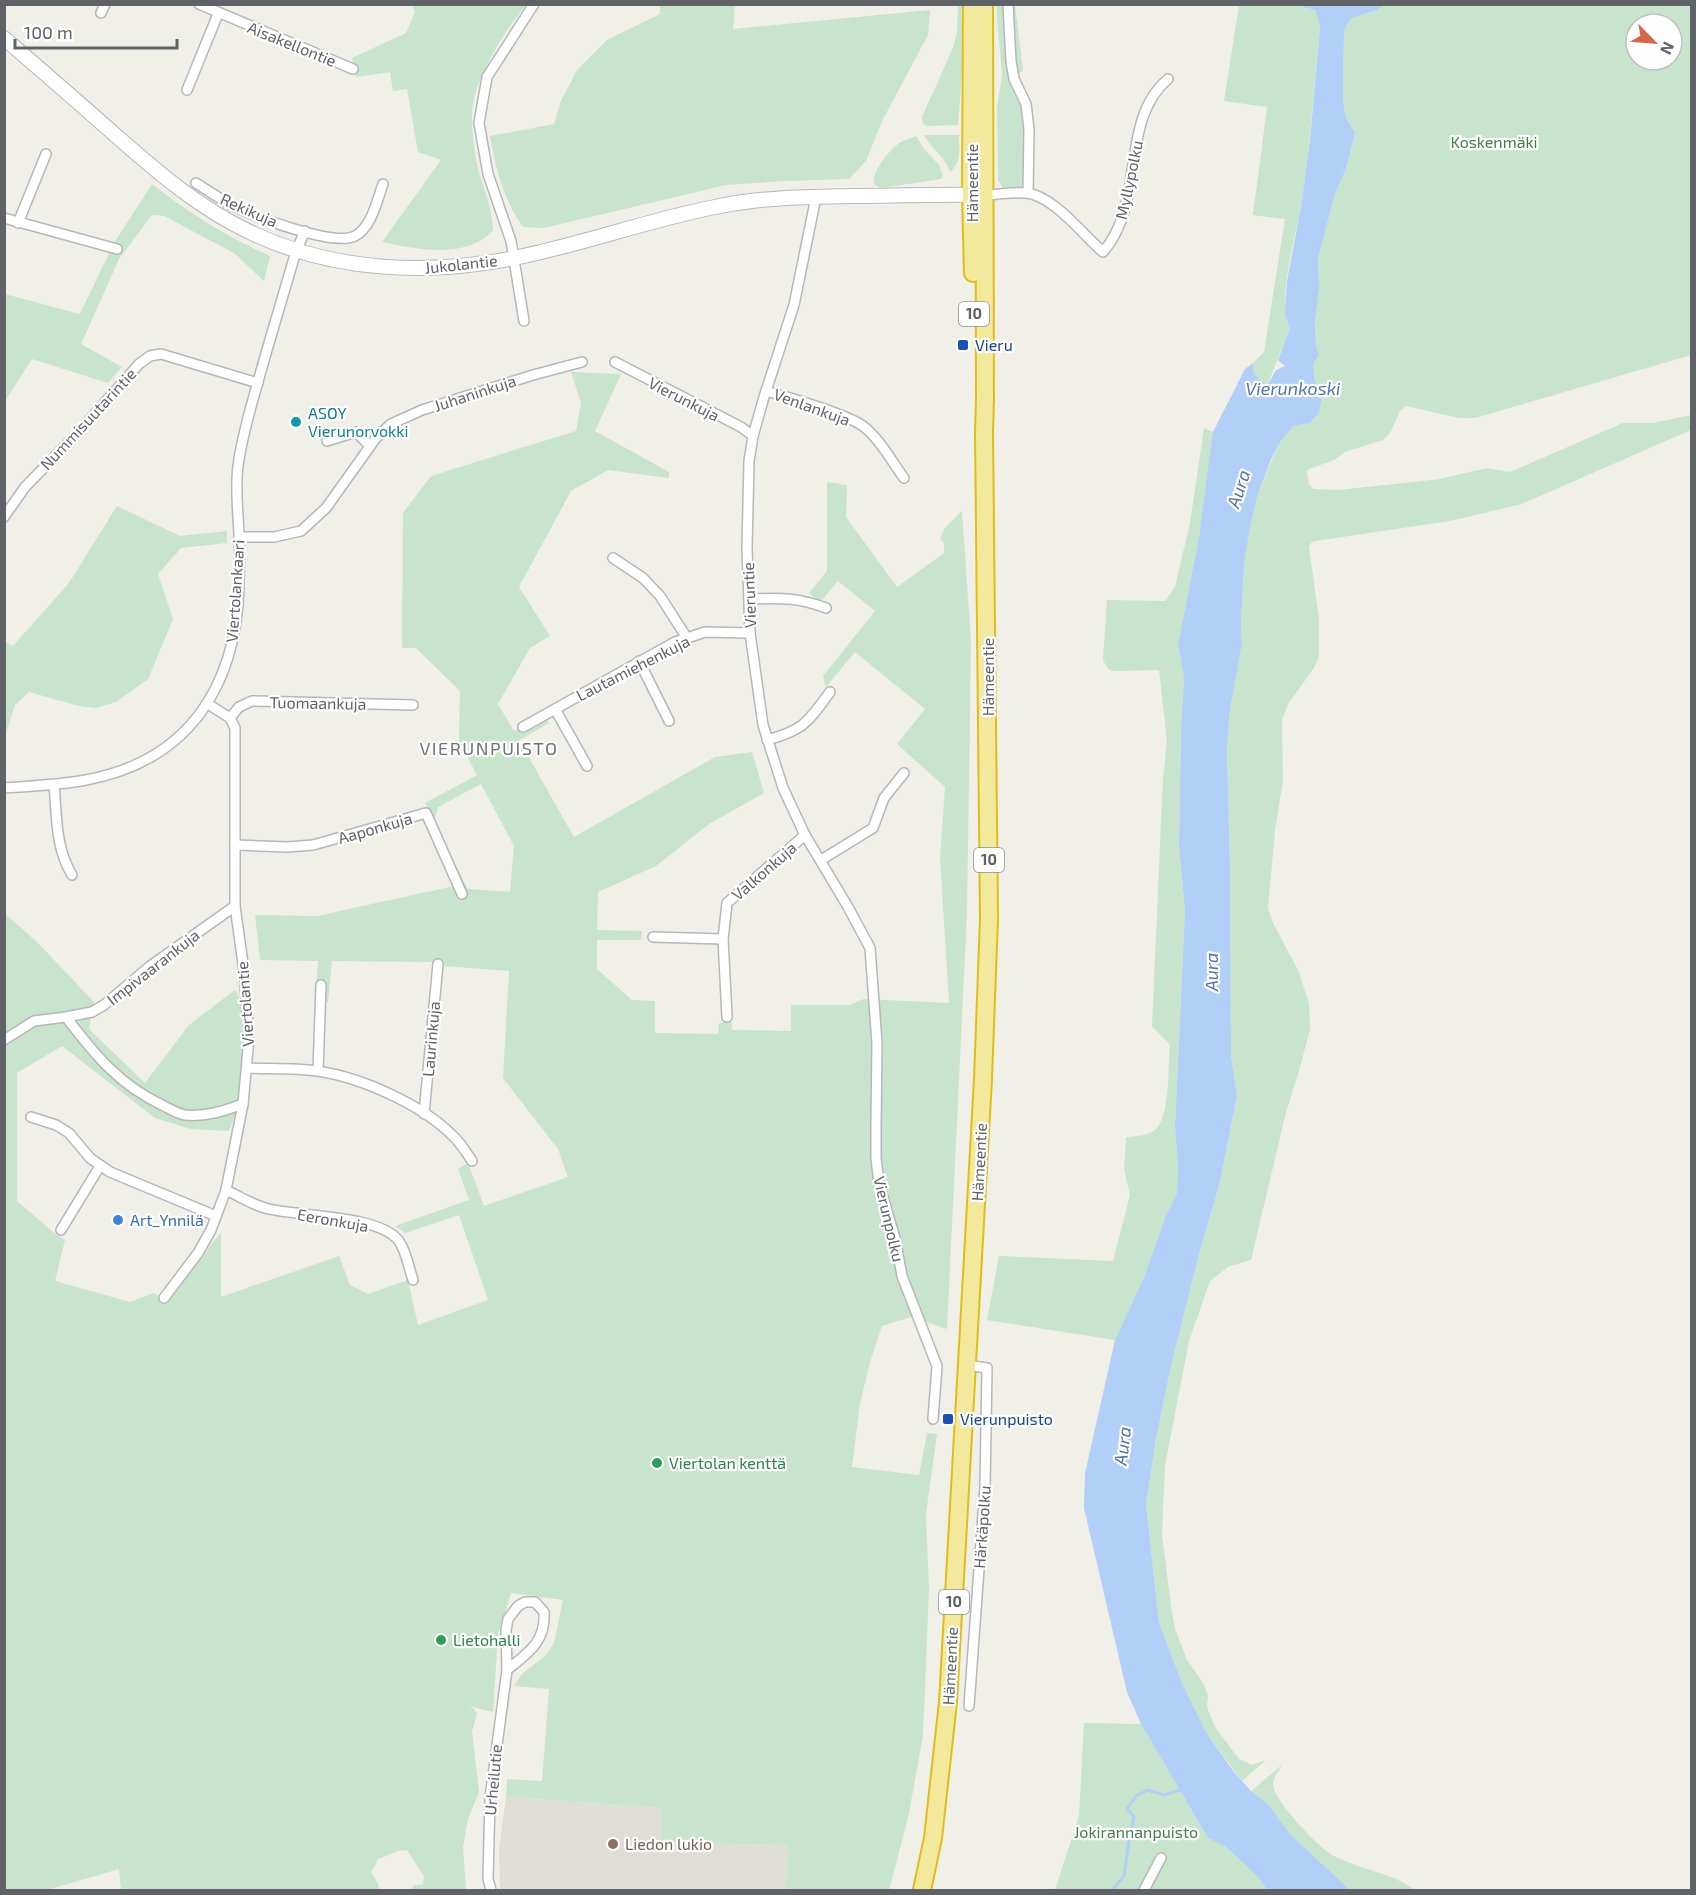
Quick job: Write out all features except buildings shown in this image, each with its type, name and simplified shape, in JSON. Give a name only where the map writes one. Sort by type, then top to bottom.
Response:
[{"type":"highway","name":"Hämeentie","points":[[922,1890],[934,1829],[948,1702],[984,1079],[989,918],[984,432],[986,398],[972,4]]},
{"type":"highway","name":"Hämeentie","points":[[977,195],[984,4]]},
{"type":"street","name":"Aisakellontie","points":[[199,4],[218,14],[353,69]]},
{"type":"street","points":[[524,321],[511,241],[488,174],[479,123],[487,77],[534,4]]},
{"type":"street","points":[[1008,4],[1012,70],[1026,104],[1029,129],[1028,193]]},
{"type":"street","points":[[187,90],[218,14]]},
{"type":"street","name":"Jukolantie","points":[[4,38],[175,185],[226,219],[254,234],[296,251],[331,260],[412,269],[459,266],[514,258],[721,206],[766,199],[977,195]]},
{"type":"street","name":"Myllypolku","points":[[977,195],[1028,193],[1063,212],[1103,252],[1113,240],[1122,219],[1143,114],[1151,97],[1168,79]]},
{"type":"street","points":[[18,223],[46,154]]},
{"type":"street","name":"Rekikuja","points":[[196,183],[231,204],[263,219],[337,240],[355,236],[366,226],[383,184]]},
{"type":"street","name":"Vieruntie","points":[[816,197],[794,305],[753,436],[747,474],[750,633],[767,740],[783,788],[805,835],[870,948],[871,976]]},
{"type":"street","points":[[4,218],[117,249]]},
{"type":"street","points":[[296,251],[305,231]]},
{"type":"street","name":"Viertolankaari","points":[[4,788],[88,780],[124,770],[157,753],[186,732],[208,704],[223,677],[231,651],[238,591],[237,468],[245,424],[296,251]]},
{"type":"street","name":"Nummisuutarintie","points":[[4,517],[25,487],[77,434],[139,364],[150,356],[161,354],[258,383]]},
{"type":"street","name":"Juhaninkuja","points":[[239,537],[274,537],[301,531],[326,508],[370,446],[392,424],[422,410],[582,362]]},
{"type":"street","name":"Vierunkuja","points":[[615,362],[741,427],[753,436]]},
{"type":"street","name":"Venlankuja","points":[[766,391],[842,416],[863,426],[884,449],[904,478]]},
{"type":"street","points":[[327,441],[356,432],[370,446]]},
{"type":"street","points":[[613,558],[643,578],[660,596],[687,638]]},
{"type":"street","points":[[750,598],[786,597],[805,600],[826,608]]},
{"type":"street","name":"Lautamiehenkuja","points":[[523,727],[639,661],[687,638],[705,632],[750,633]]},
{"type":"street","points":[[639,661],[669,721]]},
{"type":"street","points":[[767,740],[792,733],[804,724],[830,692]]},
{"type":"street","name":"Tuomaankuja","points":[[230,718],[239,707],[252,701],[413,705]]},
{"type":"street","points":[[208,704],[230,718]]},
{"type":"street","points":[[555,709],[587,766]]},
{"type":"street","name":"Viertolantie","points":[[164,1298],[198,1252],[211,1230],[226,1190],[248,1068],[247,1003],[235,906],[236,728],[230,718]]},
{"type":"street","points":[[821,860],[873,828],[884,798],[904,773]]},
{"type":"street","points":[[54,785],[58,842],[64,861],[72,875]]},
{"type":"street","name":"Aaponkuja","points":[[235,845],[287,847],[313,845],[426,813],[462,894]]},
{"type":"street","name":"Valkonkuja","points":[[726,1017],[723,939],[727,903],[805,835]]},
{"type":"street","name":"Impivaarankuja","points":[[4,1040],[34,1021],[92,1012],[104,1005],[149,967],[235,906]]},
{"type":"street","points":[[653,937],[723,939]]},
{"type":"street","name":"Laurinkuja","points":[[424,1114],[438,964]]},
{"type":"street","name":"Vierunpolku","points":[[871,976],[877,1043],[876,1135],[879,1184],[895,1238],[902,1276],[937,1366],[933,1419]]},
{"type":"street","points":[[318,1071],[321,985]]},
{"type":"street","points":[[66,1017],[97,1057],[122,1080],[149,1099],[183,1115],[211,1115],[243,1104]]},
{"type":"street","points":[[248,1068],[318,1071],[344,1077],[383,1092],[424,1114],[454,1136],[472,1161]]},
{"type":"street","points":[[31,1117],[56,1125],[69,1133],[100,1166],[216,1216]]},
{"type":"street","points":[[61,1230],[100,1166]]},
{"type":"street","name":"Eeronkuja","points":[[226,1190],[263,1208],[350,1220],[392,1234],[400,1242],[413,1280]]},
{"type":"street","name":"Härkäpolku","points":[[966,1365],[987,1368],[985,1487],[969,1706]]},
{"type":"street","name":"Urheilutie","points":[[491,1890],[488,1879],[490,1798],[507,1670],[508,1619],[518,1606],[525,1602],[535,1602],[544,1612],[543,1627],[539,1638],[534,1648],[507,1670]]},
{"type":"street","points":[[1144,1890],[1161,1858]]},
{"type":"shaded area","name":"Liedon lukio","points":[[506,1797],[662,1808],[663,1843],[788,1845],[786,1890],[500,1890],[499,1850]]},
{"type":"green space","points":[[412,5],[526,5],[489,61],[474,98],[472,126],[475,154],[493,230],[470,246],[456,249],[425,249],[382,242],[441,160],[418,152],[407,89],[393,91],[390,72],[356,77],[352,58],[406,33],[415,12]]},
{"type":"green space","points":[[660,5],[735,5],[733,29],[930,10],[928,35],[882,121],[866,161],[849,179],[726,185],[544,228],[523,227],[510,206],[501,183],[490,136],[554,124],[561,101],[577,70],[607,40],[660,14]]},
{"type":"green space","points":[[958,5],[967,5],[958,125],[927,126],[923,124],[922,117],[953,48],[957,32]]},
{"type":"green space","points":[[996,5],[1015,5],[1023,70],[1014,79],[1029,129],[1028,193],[1006,193],[998,180],[997,108],[1002,74]]},
{"type":"green space","points":[[1239,5],[1303,5],[1303,7],[1315,10],[1320,28],[1304,184],[1286,283],[1286,314],[1290,328],[1267,386],[1254,374],[1253,363],[1264,352],[1285,219],[1253,215],[1267,107],[1224,101]]},
{"type":"green space","name":"Koskenmäki","points":[[1385,5],[1691,5],[1691,355],[1475,418],[1459,418],[1406,406],[1400,411],[1390,433],[1383,440],[1345,452],[1334,460],[1309,469],[1307,472],[1309,485],[1314,489],[1339,490],[1440,479],[1487,468],[1510,472],[1623,423],[1653,423],[1691,415],[1691,430],[1522,504],[1450,521],[1315,541],[1309,547],[1319,619],[1319,656],[1314,668],[1288,704],[1282,720],[1283,780],[1275,830],[1268,908],[1273,923],[1299,972],[1309,1004],[1310,1029],[1286,1112],[1251,1260],[1228,1267],[1210,1281],[1189,1341],[1165,1465],[1162,1535],[1175,1629],[1187,1660],[1203,1683],[1208,1696],[1209,1713],[1215,1727],[1239,1759],[1252,1765],[1266,1760],[1242,1781],[1206,1732],[1182,1683],[1159,1623],[1146,1504],[1171,1366],[1220,1182],[1237,1097],[1231,1056],[1227,748],[1230,710],[1242,643],[1244,562],[1257,497],[1272,459],[1281,441],[1293,426],[1309,423],[1321,394],[1315,381],[1313,364],[1319,289],[1318,259],[1335,194],[1346,169],[1355,133],[1346,118],[1343,101],[1344,31],[1351,18],[1377,10]]},
{"type":"green space","points":[[924,135],[959,135],[958,160],[950,172],[945,161]]},
{"type":"green space","points":[[916,136],[924,149],[939,165],[943,176],[941,179],[882,188],[874,185],[875,174],[885,157],[900,143]]},
{"type":"green space","points":[[152,184],[209,224],[270,256],[264,281],[234,253],[164,216],[152,215],[119,259],[81,344],[122,367],[108,383],[32,359],[5,401],[5,294],[80,314],[114,243]]},
{"type":"green space","points":[[571,372],[621,374],[595,431],[669,472],[669,478],[608,470],[571,491],[519,587],[550,636],[530,648],[498,704],[514,731],[544,714],[549,723],[519,740],[574,837],[715,757],[752,752],[764,793],[709,824],[656,866],[598,892],[597,930],[642,931],[641,940],[597,940],[597,969],[632,1000],[655,1001],[655,1033],[718,1034],[719,1023],[732,1022],[732,1030],[791,1031],[791,1005],[849,1005],[864,999],[949,1003],[940,858],[945,787],[897,744],[925,709],[855,652],[826,687],[823,676],[875,611],[838,581],[820,602],[809,593],[827,571],[827,482],[847,485],[846,517],[897,587],[944,553],[944,544],[940,539],[945,528],[962,511],[971,642],[967,913],[947,1329],[911,1317],[882,1326],[860,1403],[852,1467],[919,1475],[927,1433],[937,1434],[926,1514],[929,1590],[923,1736],[908,1818],[889,1890],[786,1890],[788,1845],[662,1843],[661,1808],[506,1797],[507,1779],[542,1781],[549,1689],[514,1686],[522,1674],[546,1655],[554,1643],[563,1600],[511,1593],[498,1635],[493,1712],[469,1706],[477,1714],[472,1731],[479,1792],[468,1819],[463,1847],[466,1890],[411,1890],[413,1886],[423,1884],[424,1876],[407,1850],[378,1859],[371,1872],[379,1890],[121,1890],[119,1869],[47,1890],[5,1890],[4,913],[37,942],[94,1002],[89,1029],[145,1083],[189,1025],[235,990],[241,1001],[242,1058],[236,1113],[229,1131],[191,1129],[155,1118],[62,1046],[17,1073],[17,1201],[65,1240],[55,1281],[130,1302],[154,1293],[168,1302],[221,1232],[221,1297],[339,1256],[350,1285],[368,1294],[408,1280],[418,1325],[488,1300],[459,1215],[405,1233],[395,1226],[469,1200],[458,1169],[468,1163],[484,1206],[568,1177],[558,1149],[503,1078],[509,971],[443,966],[440,993],[430,995],[433,962],[332,961],[328,1002],[315,1001],[318,961],[260,960],[255,915],[317,916],[454,886],[448,873],[457,868],[468,889],[510,892],[514,846],[481,784],[438,807],[435,818],[425,803],[477,775],[459,741],[460,691],[416,648],[402,648],[403,513],[431,476],[576,431],[581,403]]},
{"type":"green space","points":[[1204,428],[1213,432],[1212,447],[1199,537],[1178,645],[1184,678],[1179,847],[1185,911],[1175,1126],[1177,1193],[1166,1215],[1145,1275],[1115,1340],[987,1320],[999,1256],[1113,1261],[1130,1195],[1124,1169],[1126,1137],[1151,1133],[1157,1128],[1164,1112],[1168,1089],[1170,1045],[1152,1026],[1163,778],[1167,741],[1159,670],[1113,671],[1108,669],[1103,660],[1107,600],[1165,601],[1175,587],[1190,523]]},
{"type":"green space","points":[[117,506],[180,536],[227,531],[227,543],[181,548],[158,574],[173,619],[148,679],[116,702],[96,708],[79,706],[29,692],[15,705],[5,736],[5,642],[13,646],[69,583]]},
{"type":"green space","name":"Jokirannanpuisto","points":[[1084,1723],[1141,1724],[1208,1838],[1226,1847],[1257,1876],[1267,1890],[1055,1890],[1079,1816]]},
{"type":"green space","points":[[1282,1765],[1273,1781],[1281,1803],[1327,1852],[1344,1861],[1396,1879],[1415,1890],[1350,1890],[1290,1834],[1268,1804],[1251,1791]]},
{"type":"water","points":[[1303,5],[1385,5],[1377,10],[1351,18],[1344,31],[1343,101],[1346,118],[1355,133],[1346,169],[1335,194],[1318,259],[1319,289],[1315,322],[1316,347],[1319,355],[1313,364],[1315,381],[1322,394],[1319,413],[1309,423],[1293,426],[1271,459],[1257,497],[1244,563],[1242,643],[1230,710],[1227,748],[1231,1056],[1237,1096],[1220,1182],[1171,1366],[1146,1504],[1159,1623],[1182,1683],[1206,1732],[1234,1772],[1251,1791],[1268,1804],[1290,1834],[1350,1890],[1267,1890],[1257,1876],[1226,1847],[1208,1838],[1141,1724],[1127,1692],[1084,1508],[1085,1473],[1115,1340],[1145,1275],[1166,1215],[1177,1193],[1175,1126],[1185,911],[1179,847],[1184,678],[1178,645],[1199,537],[1213,432],[1245,369],[1253,363],[1254,374],[1267,386],[1276,370],[1285,366],[1278,360],[1290,328],[1285,315],[1287,281],[1301,207],[1310,139],[1320,28],[1315,10],[1303,7]]},
{"type":"waterway","points":[[1112,1890],[1124,1876],[1134,1817],[1127,1809],[1136,1796],[1148,1790],[1164,1795],[1184,1789]]},
{"type":"place","name":"Vieru","points":[[963,345]]},
{"type":"place","name":"ASOY Vierunorvokki","points":[[296,422]]},
{"type":"place","name":"Art_Ynnilä","points":[[118,1220]]},
{"type":"place","name":"Vierunpuisto","points":[[948,1419]]},
{"type":"place","name":"Viertolan kenttä","points":[[657,1463]]},
{"type":"place","name":"Lietohalli","points":[[441,1640]]},
{"type":"place","name":"Liedon lukio","points":[[613,1844]]},
{"type":"district","name":"VIERUNPUISTO","points":[[489,749]]},
{"type":"water label","name":"Vierunkoski","points":[[1293,389]]},
{"type":"water label","name":"Aura","points":[[1239,489]]},
{"type":"water label","name":"Aura","points":[[1212,972]]},
{"type":"water label","name":"Aura","points":[[1123,1446]]}]
